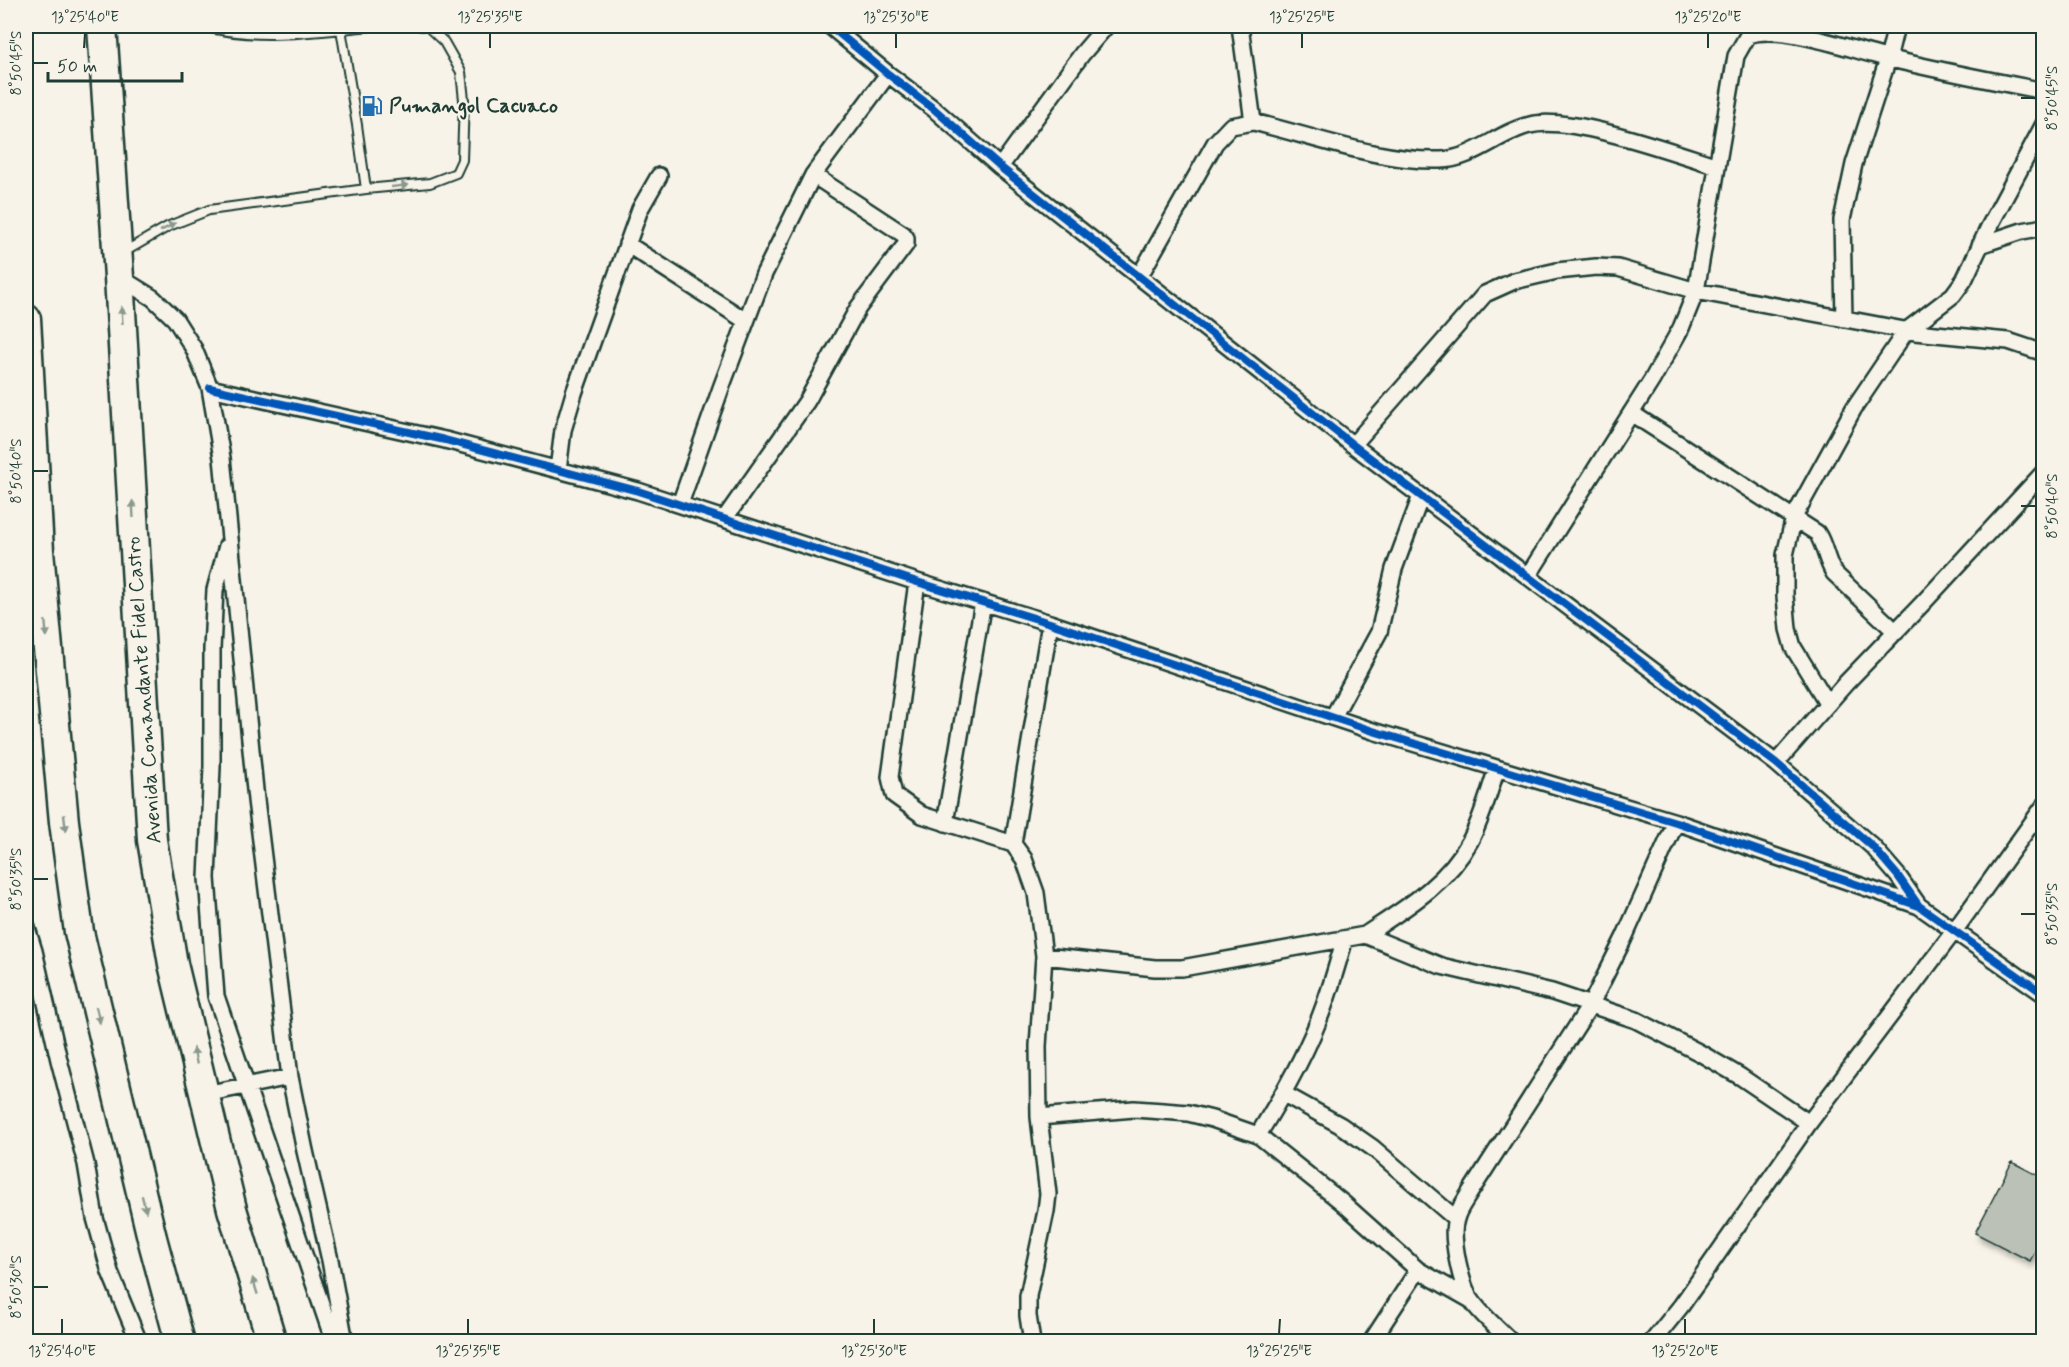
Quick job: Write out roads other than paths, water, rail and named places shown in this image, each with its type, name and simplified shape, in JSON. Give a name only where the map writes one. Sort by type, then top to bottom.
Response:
[{"type":"highway","name":"Avenida Comandante Fidel Castro","points":[[102,26],[119,267],[152,840],[174,964],[232,1209],[272,1341]]},
{"type":"highway","points":[[26,319],[39,551],[64,822],[79,932],[152,1238],[180,1341]]},
{"type":"street","points":[[830,26],[934,109],[1000,167],[1353,446],[1776,763],[1873,847],[1898,876],[1919,906]]},
{"type":"street","points":[[1000,167],[1082,54],[1106,26]]},
{"type":"street","points":[[1240,26],[1253,122]]},
{"type":"street","points":[[1844,319],[1842,220],[1854,164],[1896,26]]},
{"type":"street","points":[[1528,576],[1631,413],[1681,328],[1696,291],[1736,56],[1748,35],[1758,31],[1772,31],[2043,91]]},
{"type":"street","points":[[680,504],[764,274],[813,176],[888,74]]},
{"type":"street","points":[[1139,277],[1215,143],[1231,126],[1253,122],[1388,157],[1443,160],[1465,155],[1522,127],[1532,124],[1558,124],[1596,130],[1716,166]]},
{"type":"street","points":[[1828,704],[1793,647],[1788,629],[1785,555],[1794,517],[1854,408],[1906,331],[1953,295],[1964,280],[2043,124]]},
{"type":"street","points":[[558,470],[563,430],[574,393],[640,209],[659,176]]},
{"type":"street","points":[[725,518],[807,401],[858,308],[906,244],[903,234],[813,176]]},
{"type":"street","points":[[1980,245],[2022,231],[2043,227]]},
{"type":"street","points":[[627,244],[746,321]]},
{"type":"street","points":[[119,267],[175,319],[194,349],[210,388],[222,458],[256,800],[290,1077],[330,1260],[345,1341]]},
{"type":"street","points":[[1353,446],[1485,294],[1498,287],[1557,271],[1596,267],[1618,268],[1696,291],[1906,331],[2008,341],[2043,352]]},
{"type":"street","points":[[210,388],[445,440],[638,491],[1050,623],[1333,717],[1676,822],[1919,906],[2043,994]]},
{"type":"street","points":[[1631,413],[1817,533],[1834,573],[1896,632]]},
{"type":"street","points":[[1776,763],[2043,471]]},
{"type":"street","points":[[1333,717],[1379,632],[1394,569],[1421,496]]},
{"type":"street","points":[[230,538],[215,590],[212,649],[212,767],[207,878],[216,996],[334,1341]]},
{"type":"street","points":[[917,582],[890,777],[894,795],[922,815],[1013,844],[1024,859],[1036,893],[1044,956],[1038,1046],[1039,1117],[1048,1194],[1028,1296],[1032,1341]]},
{"type":"street","points":[[945,823],[983,602]]},
{"type":"street","points":[[1013,844],[1050,623]]},
{"type":"street","points":[[1044,956],[1155,968],[1182,968],[1365,935],[1428,891],[1463,854],[1472,839],[1497,768]]},
{"type":"street","points":[[1652,1341],[1681,1306],[1809,1123],[1955,930],[2043,806]]},
{"type":"street","points":[[1471,1300],[1459,1268],[1454,1233],[1456,1219],[1469,1194],[1591,1004],[1624,938],[1676,822]]},
{"type":"street","points":[[26,925],[86,1164],[95,1218],[110,1272],[138,1341]]},
{"type":"street","points":[[1365,935],[1441,966],[1552,992],[1636,1020],[1741,1077],[1809,1123]]},
{"type":"street","points":[[1258,1135],[1284,1094],[1323,1008],[1345,939]]},
{"type":"street","points":[[205,1094],[290,1077]]},
{"type":"street","points":[[1284,1094],[1340,1125],[1373,1148],[1456,1219]]},
{"type":"street","points":[[1039,1117],[1134,1109],[1163,1110],[1212,1119],[1258,1135],[1343,1203],[1418,1270],[1471,1300],[1511,1341]]},
{"type":"street","points":[[1371,1341],[1418,1270]]},
{"type":"lane","points":[[202,26],[224,32],[289,34],[372,26]]},
{"type":"lane","points":[[119,267],[169,226],[209,210],[366,189],[430,183],[456,173],[462,160],[464,100],[461,72],[444,42],[427,26],[421,26]]},
{"type":"lane","points":[[341,29],[366,189]]},
{"type":"place","name":"Pumangol Cacuaco","points":[[372,106]]}]
